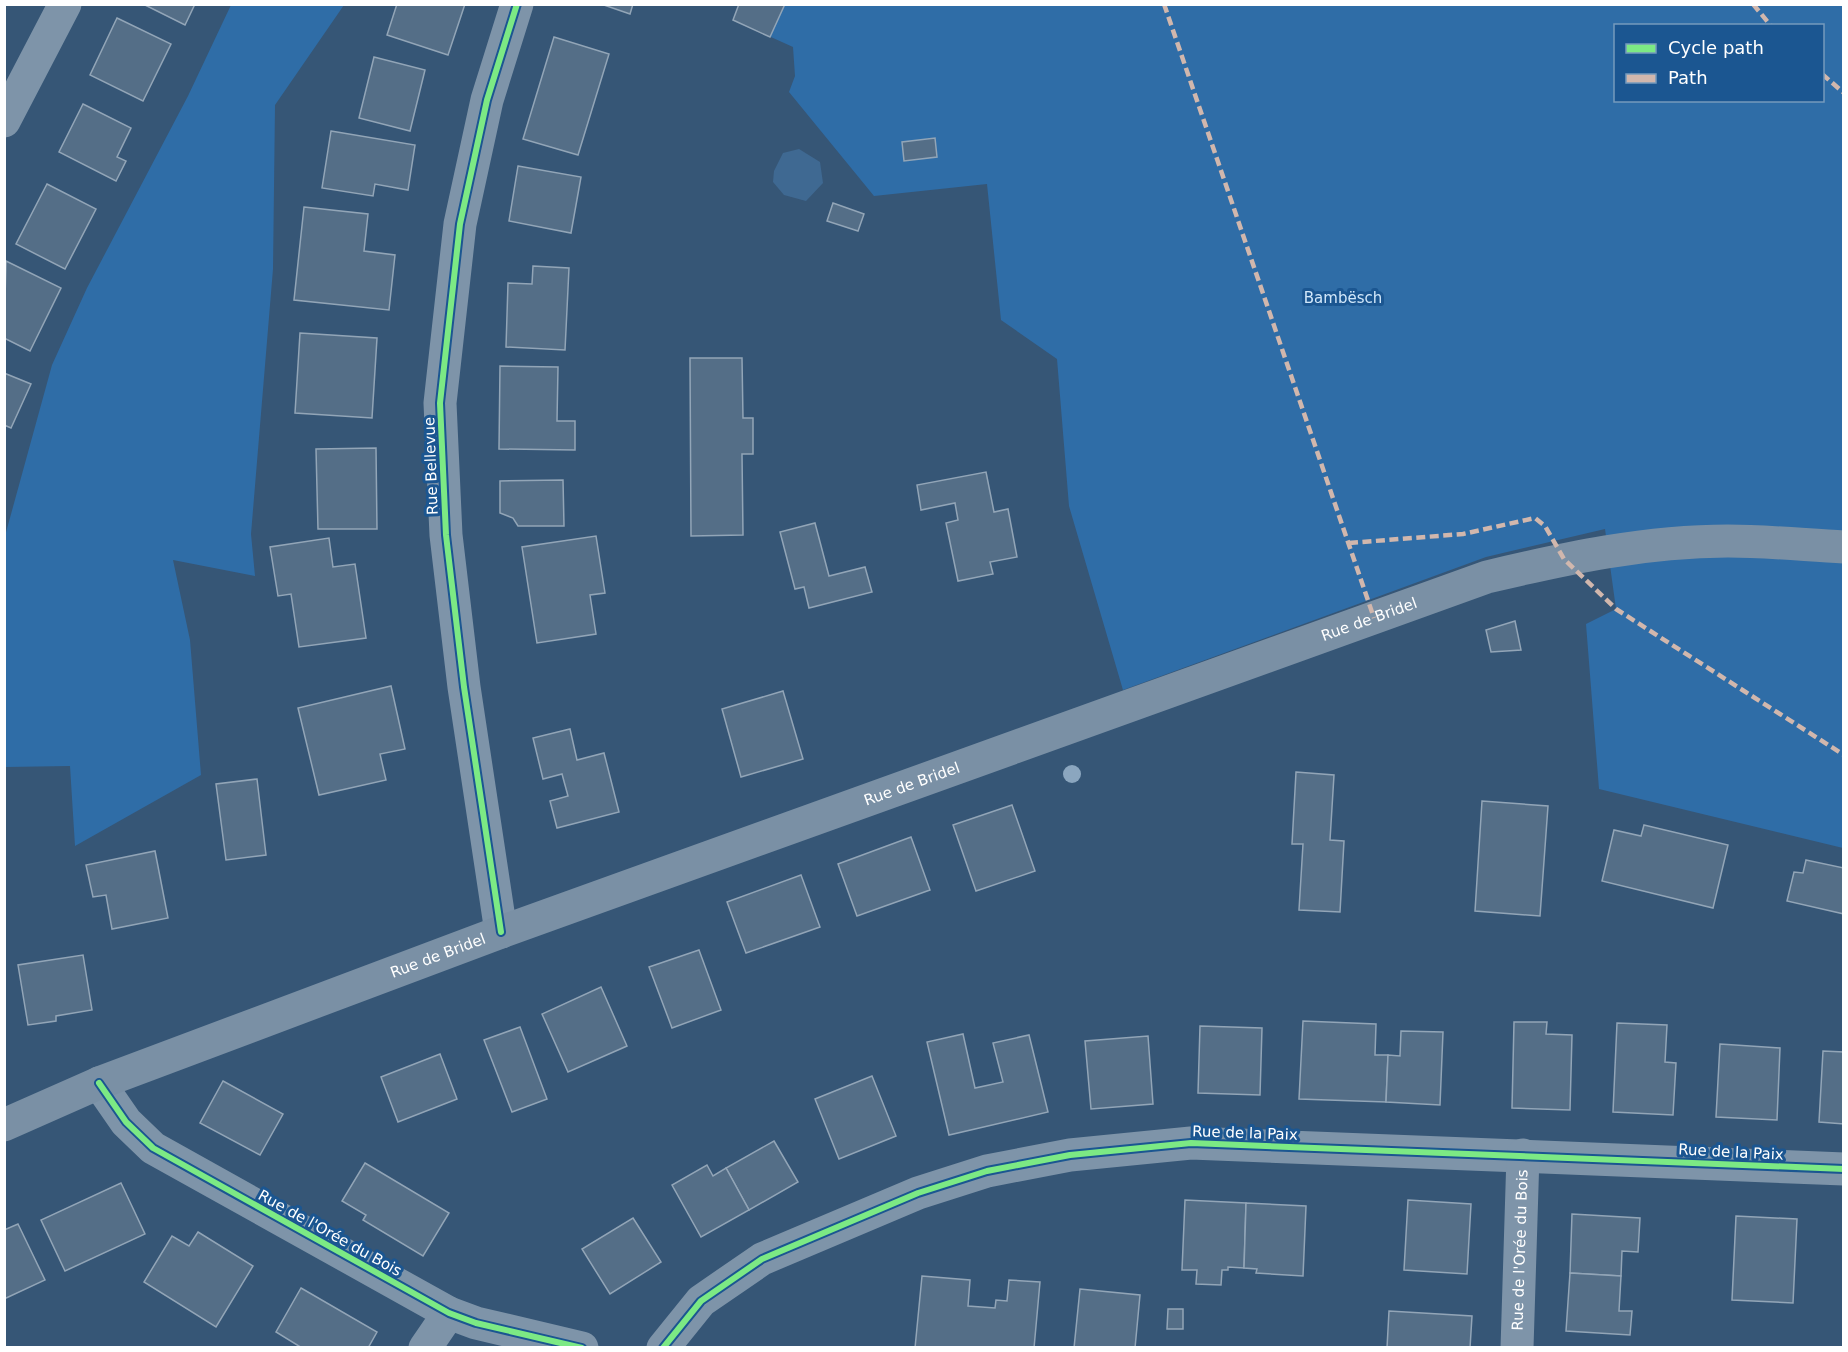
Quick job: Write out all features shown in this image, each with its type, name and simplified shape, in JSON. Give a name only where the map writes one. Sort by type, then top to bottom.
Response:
[{"type":"main road","name":"Rue de Bridel","points":[[4,1125],[99,1083],[501,932],[1487,577],[1564,559],[1636,546],[1728,541],[1844,547]]},
{"type":"street","points":[[4,121],[65,4]]},
{"type":"street","name":"Rue Bellevue","points":[[501,932],[464,687],[446,535],[440,403],[460,224],[487,100],[518,4]]},
{"type":"street","name":"Rue de l'Orée du Bois","points":[[99,1083],[126,1122],[153,1148],[449,1313],[476,1323],[582,1347]]},
{"type":"street","name":"Rue de la Paix","points":[[663,1347],[701,1301],[762,1259],[918,1193],[987,1171],[1070,1155],[1191,1143],[1844,1169]]},
{"type":"street","name":"Rue de l'Orée du Bois","points":[[1517,1347],[1523,1155]]},
{"type":"street","points":[[425,1347],[449,1313]]},
{"type":"green space","name":"Bambësch","points":[[739,4],[1843,5],[1843,848],[1599,789],[1586,624],[1616,609],[1605,529],[1486,557],[1123,690],[1069,506],[1057,359],[1001,320],[987,184],[874,196],[789,92],[795,76],[793,47],[733,20]]},
{"type":"green space","points":[[231,5],[344,5],[275,105],[273,269],[251,534],[255,576],[173,560],[190,640],[201,775],[75,846],[70,766],[5,767],[5,536],[52,365],[87,288],[188,96]]},
{"type":"shaded area","points":[[799,149],[820,162],[823,183],[806,201],[784,195],[773,182],[774,171],[783,153]]},
{"type":"building","points":[[143,4],[195,4],[185,25]]},
{"type":"building","points":[[397,4],[465,4],[448,55],[387,35]]},
{"type":"building","points":[[601,4],[633,4],[630,14]]},
{"type":"building","points":[[739,4],[785,4],[770,37],[733,20]]},
{"type":"building","points":[[117,18],[171,44],[143,101],[90,75]]},
{"type":"building","points":[[554,37],[609,54],[578,155],[523,139]]},
{"type":"building","points":[[374,57],[425,70],[410,131],[359,118]]},
{"type":"building","points":[[83,104],[131,128],[117,157],[126,161],[116,181],[59,152]]},
{"type":"building","points":[[331,131],[415,145],[408,190],[375,184],[373,196],[322,188]]},
{"type":"building","points":[[935,138],[937,157],[904,161],[902,142]]},
{"type":"building","points":[[518,166],[581,177],[571,233],[509,221]]},
{"type":"building","points":[[47,184],[96,209],[65,269],[16,244]]},
{"type":"building","points":[[833,203],[864,214],[858,231],[827,221]]},
{"type":"building","points":[[304,207],[368,214],[364,251],[395,255],[389,310],[294,300]]},
{"type":"building","points":[[6,261],[61,288],[30,351],[4,338]]},
{"type":"building","points":[[533,266],[569,268],[565,350],[506,347],[508,283],[532,284]]},
{"type":"building","points":[[300,333],[377,338],[372,418],[295,413]]},
{"type":"building","points":[[690,358],[742,358],[743,418],[753,418],[753,454],[742,454],[743,535],[691,536]]},
{"type":"building","points":[[500,366],[558,367],[557,421],[575,421],[575,450],[499,449]]},
{"type":"building","points":[[4,373],[31,384],[11,428],[4,425]]},
{"type":"building","points":[[376,448],[377,529],[318,529],[316,449]]},
{"type":"building","points":[[986,472],[994,512],[1008,509],[1017,557],[990,562],[993,574],[958,581],[946,523],[958,520],[955,503],[921,510],[917,485]]},
{"type":"building","points":[[563,480],[564,526],[518,526],[513,518],[500,513],[500,481]]},
{"type":"building","points":[[815,523],[829,576],[865,567],[872,592],[809,608],[804,587],[795,589],[780,532]]},
{"type":"building","points":[[596,536],[605,593],[590,595],[596,634],[537,643],[522,547]]},
{"type":"building","points":[[329,538],[333,567],[355,564],[366,638],[299,647],[291,594],[278,596],[270,547]]},
{"type":"building","points":[[1515,621],[1521,650],[1491,652],[1486,630]]},
{"type":"building","points":[[391,686],[405,749],[380,754],[386,780],[319,795],[298,708]]},
{"type":"building","points":[[783,691],[803,759],[741,777],[722,709]]},
{"type":"building","points":[[570,729],[577,760],[604,753],[619,812],[557,828],[550,801],[568,796],[562,774],[543,779],[533,738]]},
{"type":"building","points":[[1296,772],[1334,775],[1330,840],[1344,841],[1340,912],[1299,910],[1303,844],[1292,844]]},
{"type":"building","points":[[257,779],[266,855],[226,860],[216,784]]},
{"type":"building","points":[[1482,801],[1548,806],[1540,916],[1475,911]]},
{"type":"building","points":[[1012,805],[1035,871],[976,891],[953,825]]},
{"type":"building","points":[[1644,825],[1728,845],[1713,908],[1602,881],[1614,830],[1641,836]]},
{"type":"building","points":[[911,837],[930,890],[857,916],[838,864]]},
{"type":"building","points":[[155,851],[168,918],[112,929],[106,895],[93,897],[86,865]]},
{"type":"building","points":[[1806,860],[1844,868],[1844,914],[1787,901],[1794,872],[1803,873]]},
{"type":"building","points":[[801,875],[820,927],[746,953],[727,902]]},
{"type":"building","points":[[699,950],[721,1010],[672,1028],[649,967]]},
{"type":"building","points":[[83,955],[92,1010],[56,1016],[56,1021],[28,1025],[18,965]]},
{"type":"building","points":[[601,987],[627,1046],[568,1072],[542,1014]]},
{"type":"building","points":[[1303,1021],[1376,1024],[1375,1055],[1388,1055],[1386,1102],[1299,1099]]},
{"type":"building","points":[[1514,1022],[1547,1022],[1546,1034],[1572,1035],[1570,1110],[1512,1108]]},
{"type":"building","points":[[1617,1023],[1667,1025],[1665,1062],[1676,1063],[1673,1115],[1613,1112]]},
{"type":"building","points":[[1200,1026],[1262,1028],[1260,1095],[1198,1093]]},
{"type":"building","points":[[520,1027],[547,1099],[512,1112],[484,1040]]},
{"type":"building","points":[[1401,1031],[1443,1032],[1440,1105],[1386,1102],[1388,1055],[1400,1056]]},
{"type":"building","points":[[963,1034],[975,1088],[1003,1082],[993,1043],[1029,1035],[1048,1112],[949,1135],[927,1042]]},
{"type":"building","points":[[1148,1036],[1153,1104],[1091,1109],[1085,1041]]},
{"type":"building","points":[[1720,1044],[1780,1048],[1777,1120],[1716,1117]]},
{"type":"building","points":[[1823,1051],[1844,1052],[1844,1124],[1819,1122]]},
{"type":"building","points":[[440,1054],[457,1099],[398,1122],[381,1077]]},
{"type":"building","points":[[872,1076],[896,1136],[839,1159],[815,1099]]},
{"type":"building","points":[[223,1081],[283,1114],[260,1155],[200,1123]]},
{"type":"building","points":[[774,1141],[798,1182],[749,1210],[726,1168]]},
{"type":"building","points":[[365,1163],[449,1213],[423,1256],[363,1220],[366,1215],[342,1201]]},
{"type":"building","points":[[707,1165],[713,1176],[726,1168],[749,1210],[701,1237],[672,1185]]},
{"type":"building","points":[[121,1183],[145,1234],[65,1271],[41,1220]]},
{"type":"building","points":[[1185,1200],[1246,1203],[1244,1268],[1228,1267],[1228,1270],[1222,1270],[1221,1285],[1196,1284],[1197,1270],[1182,1270]]},
{"type":"building","points":[[1408,1200],[1471,1204],[1467,1274],[1404,1270]]},
{"type":"building","points":[[1246,1203],[1306,1206],[1303,1276],[1256,1273],[1257,1269],[1244,1268]]},
{"type":"building","points":[[1572,1214],[1640,1218],[1638,1252],[1622,1251],[1621,1276],[1570,1273]]},
{"type":"building","points":[[1736,1216],[1797,1219],[1793,1303],[1732,1300]]},
{"type":"building","points":[[633,1218],[661,1262],[610,1294],[582,1249]]},
{"type":"building","points":[[18,1224],[45,1280],[4,1299],[4,1230]]},
{"type":"building","points":[[198,1232],[253,1266],[216,1327],[144,1282],[172,1236],[189,1246]]},
{"type":"building","points":[[1570,1273],[1621,1276],[1619,1311],[1632,1311],[1630,1335],[1566,1331]]},
{"type":"building","points":[[922,1276],[970,1280],[968,1306],[995,1308],[996,1300],[1007,1301],[1009,1280],[1040,1282],[1034,1348],[915,1348]]},
{"type":"building","points":[[301,1288],[377,1332],[368,1348],[302,1348],[276,1332]]},
{"type":"building","points":[[1080,1289],[1140,1295],[1135,1348],[1074,1348]]},
{"type":"building","points":[[1168,1309],[1183,1309],[1183,1329],[1167,1329]]},
{"type":"building","points":[[1389,1311],[1472,1316],[1470,1348],[1387,1348]]},
{"type":"marked path","points":[[1164,4],[1374,618]]},
{"type":"marked path","points":[[1753,4],[1769,24]]},
{"type":"marked path","points":[[1824,76],[1844,93]]},
{"type":"marked path","points":[[1349,543],[1463,534],[1535,518],[1545,526],[1564,559],[1616,609],[1844,755]]},
{"type":"cycle path","points":[[501,932],[464,687],[446,535],[440,403],[460,224],[487,100],[517,4]]},
{"type":"cycle path","points":[[99,1083],[126,1122],[153,1148],[449,1313],[476,1323],[582,1348]]},
{"type":"cycle path","points":[[663,1348],[701,1301],[762,1259],[918,1193],[987,1171],[1070,1155],[1191,1143],[1844,1169]]}]
